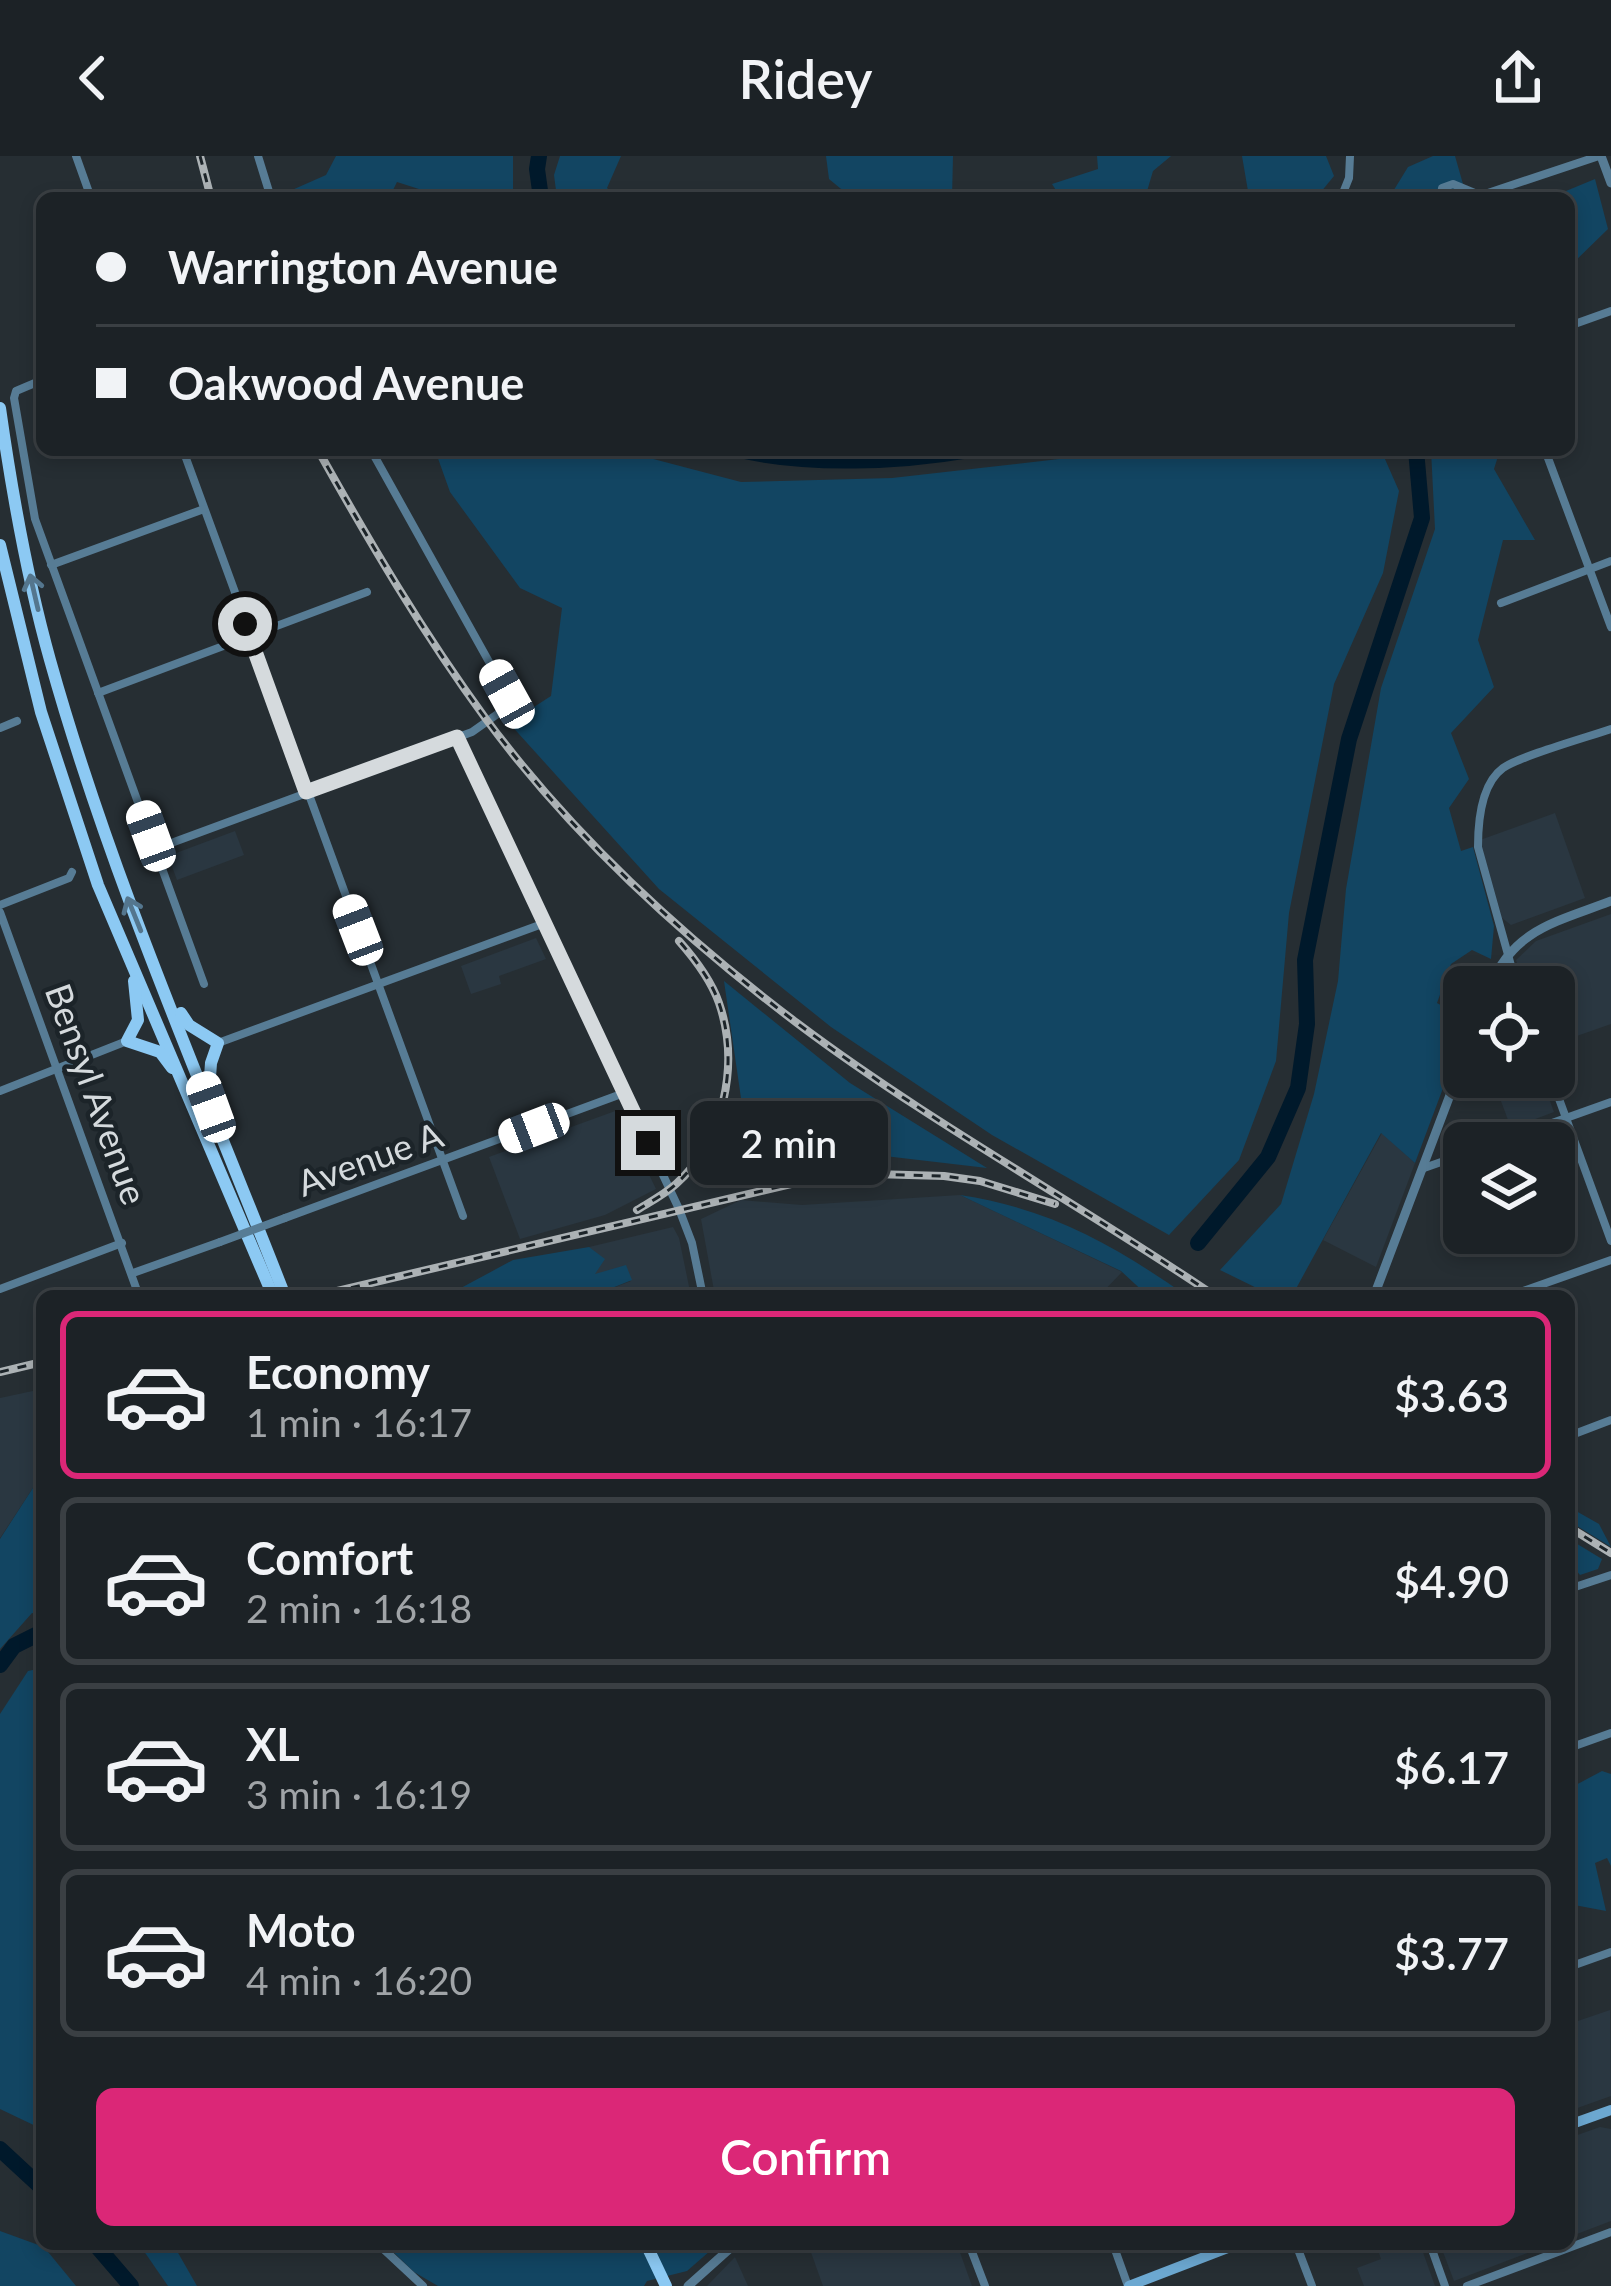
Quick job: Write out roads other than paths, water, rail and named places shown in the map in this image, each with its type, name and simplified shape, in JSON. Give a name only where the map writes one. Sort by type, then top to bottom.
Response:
[{"type":"main road","points":[[0,409],[25,555],[81,766],[283,1290]]},
{"type":"main road","points":[[0,545],[40,712],[91,865],[270,1290]]},
{"type":"main road","points":[[131,965],[138,1012],[127,1041],[160,1052],[184,1083]]},
{"type":"main road","points":[[159,976],[189,1025],[218,1043],[208,1079],[211,1107]]},
{"type":"main road","points":[[1575,2123],[1611,2110]]},
{"type":"main road","points":[[649,2250],[666,2286]]},
{"type":"main road","points":[[657,2250],[666,2286]]},
{"type":"main road","points":[[1129,2286],[1222,2250]]},
{"type":"street","points":[[76,156],[89,192]]},
{"type":"street","points":[[257,156],[269,192]]},
{"type":"street","points":[[1343,192],[1350,156]]},
{"type":"street","points":[[1488,192],[1600,156],[1611,183]]},
{"type":"street","points":[[1442,192],[1453,184],[1468,192]]},
{"type":"street","points":[[1575,324],[1611,311]]},
{"type":"street","points":[[36,383],[16,391],[14,398],[35,520],[204,984]]},
{"type":"street","points":[[185,456],[463,1216]]},
{"type":"street","points":[[155,850],[457,737],[489,723],[506,708],[507,694],[373,456]]},
{"type":"street","points":[[1547,456],[1611,627]]},
{"type":"street","points":[[51,566],[204,509]]},
{"type":"street","points":[[1501,604],[1611,561]]},
{"type":"street","points":[[98,693],[367,592]]},
{"type":"street","points":[[0,728],[17,721]]},
{"type":"street","points":[[1511,966],[1478,847],[1486,792],[1502,768],[1611,729]]},
{"type":"street","points":[[457,737],[692,1243],[702,1290]]},
{"type":"street","points":[[0,909],[70,878],[72,872]]},
{"type":"street","points":[[1500,966],[1507,952],[1545,926],[1611,901]]},
{"type":"street","name":"Bensyl Avenue","points":[[0,909],[138,1290]]},
{"type":"street","points":[[218,1043],[545,923]]},
{"type":"street","points":[[0,1090],[127,1041]]},
{"type":"street","name":"Avenue A","points":[[133,1273],[624,1093]]},
{"type":"street","points":[[1376,1290],[1449,1098]]},
{"type":"street","points":[[1558,1098],[1611,1241]]},
{"type":"street","points":[[1554,1122],[1611,1102]]},
{"type":"street","points":[[1424,1168],[1443,1161]]},
{"type":"street","points":[[0,1289],[122,1243]]},
{"type":"street","points":[[1526,1290],[1611,1260]]},
{"type":"street","points":[[1575,1434],[1611,1420]]},
{"type":"street","points":[[1575,1587],[1611,1575]]},
{"type":"street","points":[[1575,1746],[1611,1733]]},
{"type":"street","points":[[1575,1965],[1611,1952]]},
{"type":"street","points":[[1575,2246],[1611,2232]]},
{"type":"street","points":[[384,2250],[423,2286]]},
{"type":"street","points":[[688,2286],[728,2250]]},
{"type":"street","points":[[971,2250],[985,2286]]},
{"type":"street","points":[[1115,2250],[1129,2286]]},
{"type":"street","points":[[1298,2250],[1312,2286]]},
{"type":"street","points":[[1432,2250],[1445,2286]]},
{"type":"street","points":[[1468,2286],[1563,2250]]},
{"type":"waterway","points":[[539,156],[540,192]]},
{"type":"waterway","points":[[776,456],[855,460],[922,456]]},
{"type":"waterway","points":[[1198,1243],[1268,1157],[1298,1088],[1307,1024],[1305,960],[1349,739],[1422,518],[1417,456]]},
{"type":"waterway","points":[[0,1665],[14,1646],[36,1635]]},
{"type":"waterway","points":[[0,2149],[36,2182]]},
{"type":"waterway","points":[[100,2250],[131,2286]]},
{"type":"railway","points":[[200,156],[209,192]]},
{"type":"railway","points":[[322,456],[398,587],[486,719],[554,803],[631,882],[754,990],[848,1060],[1206,1290]]},
{"type":"railway","points":[[637,1210],[672,1188],[706,1146],[727,1076],[728,1051],[719,1003],[702,970],[679,941]]},
{"type":"railway","points":[[341,1290],[838,1173],[980,1181],[1055,1204]]},
{"type":"railway","points":[[0,1372],[36,1363]]},
{"type":"railway","points":[[1575,1531],[1611,1553]]}]
